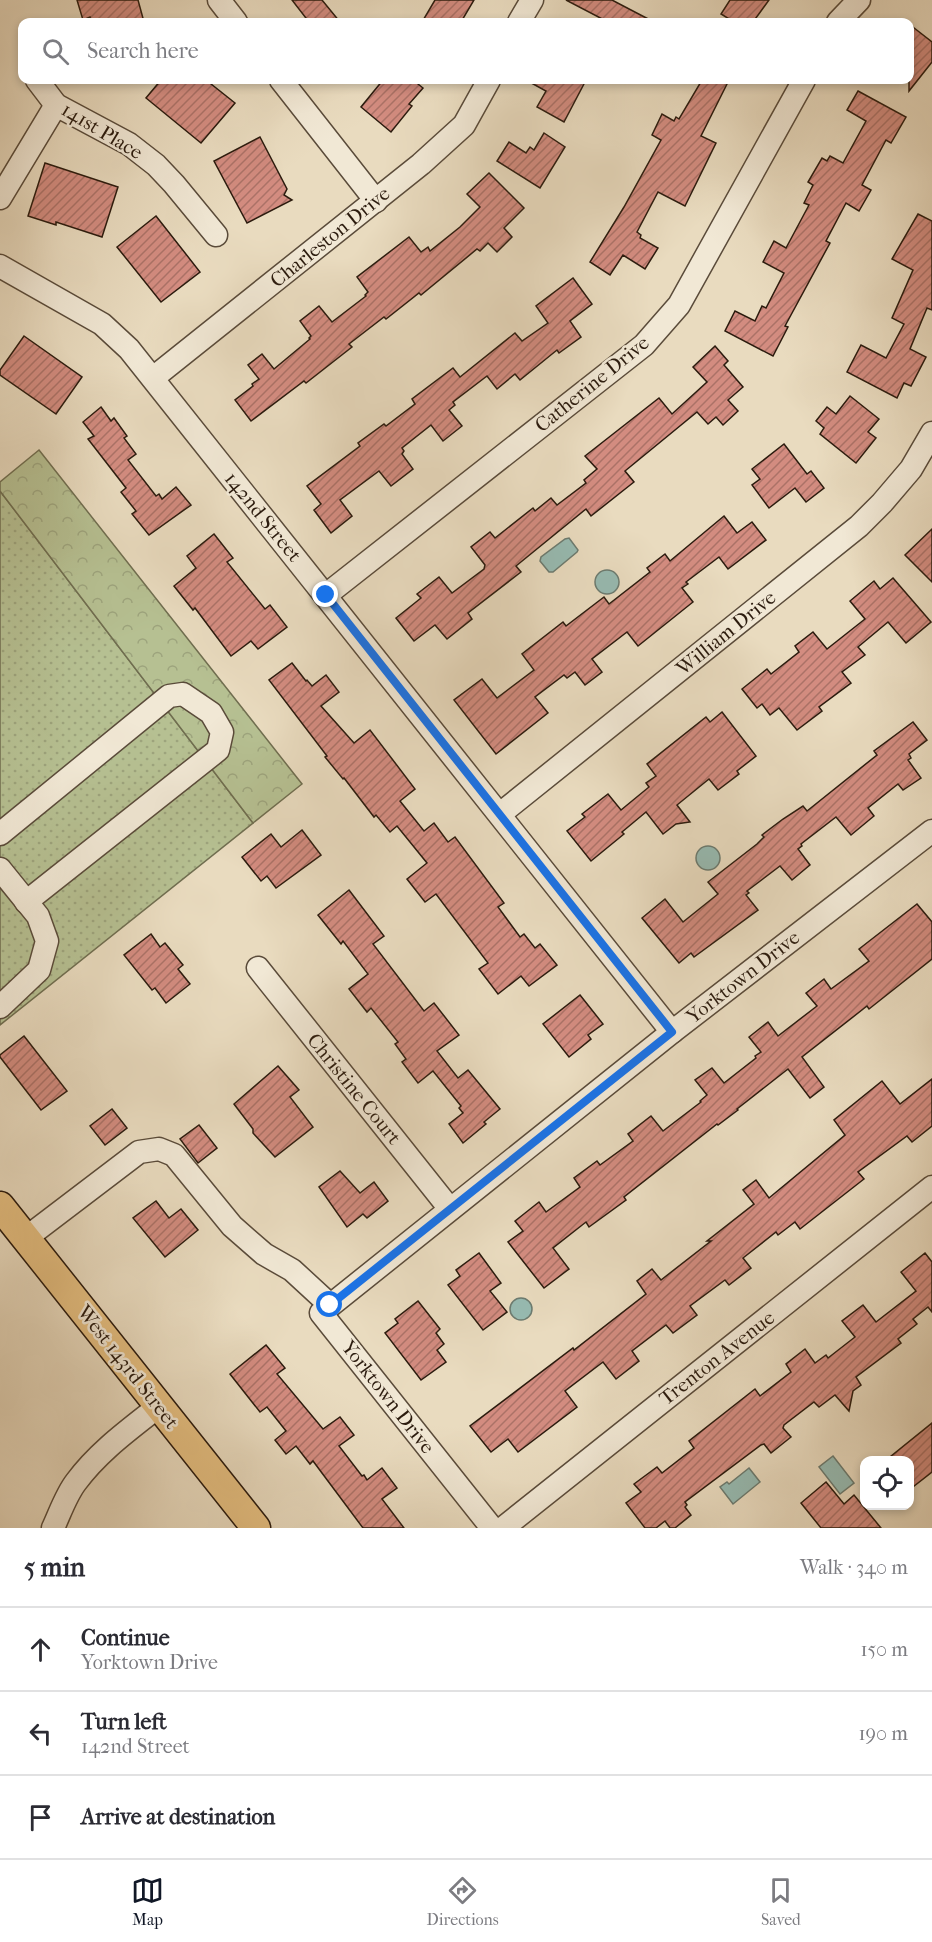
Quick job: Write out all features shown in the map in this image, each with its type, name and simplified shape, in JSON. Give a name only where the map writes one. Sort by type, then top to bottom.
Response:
[{"type":"main road","name":"West 143rd Street","points":[[0,1206],[256,1528]]},
{"type":"street","points":[[219,0],[233,18]]},
{"type":"street","points":[[521,18],[532,0]]},
{"type":"street","points":[[842,18],[859,0]]},
{"type":"street","name":"141st Place","points":[[40,84],[56,105],[129,144],[156,165],[216,236]]},
{"type":"street","points":[[284,84],[376,201]]},
{"type":"street","name":"Charleston Drive","points":[[153,378],[421,164],[465,125],[487,84]]},
{"type":"street","name":"Catherine Drive","points":[[326,595],[644,345],[679,305],[802,84]]},
{"type":"street","points":[[0,198],[56,105]]},
{"type":"street","name":"142nd Street","points":[[0,266],[102,324],[129,349],[672,1032]]},
{"type":"street","name":"William Drive","points":[[500,814],[859,526],[911,469],[932,434]]},
{"type":"street","points":[[0,834],[170,696],[183,694],[193,700],[211,713],[222,732],[218,750],[26,902]]},
{"type":"street","name":"Yorktown Drive","points":[[492,1528],[321,1312],[672,1032],[932,831]]},
{"type":"street","points":[[0,869],[38,916],[47,941],[39,970],[0,1008]]},
{"type":"street","name":"Christine Court","points":[[258,968],[450,1209]]},
{"type":"street","points":[[26,1238],[139,1152],[159,1149],[174,1155],[232,1226],[264,1254],[292,1270],[330,1305]]},
{"type":"street","name":"Trenton Avenue","points":[[503,1528],[932,1187]]},
{"type":"street","points":[[53,1528],[74,1484],[90,1465],[109,1446],[159,1406]]},
{"type":"green space","points":[[39,450],[302,784],[253,823],[0,491],[0,482]]},
{"type":"green space","points":[[0,491],[253,823],[0,1025]]},
{"type":"water","points":[[569,538],[578,550],[577,552],[553,572],[549,572],[540,561],[541,557]]},
{"type":"water","points":[[607,570],[615,574],[619,582],[615,590],[607,594],[599,590],[595,582],[599,574]]},
{"type":"water","points":[[708,846],[717,849],[720,858],[717,867],[708,870],[699,867],[696,858],[699,849]]},
{"type":"water","points":[[517,1298],[525,1298],[532,1305],[532,1313],[525,1320],[517,1320],[510,1313],[510,1305]]},
{"type":"water","points":[[833,1456],[854,1483],[840,1494],[819,1467]]},
{"type":"water","points":[[749,1468],[760,1482],[733,1504],[720,1487],[727,1482],[729,1484]]},
{"type":"building","points":[[77,0],[138,0],[143,18],[90,17],[82,18]]},
{"type":"building","points":[[292,0],[322,0],[337,18],[306,18]]},
{"type":"building","points":[[435,0],[474,0],[463,18],[424,18]]},
{"type":"building","points":[[566,0],[612,0],[646,18],[600,18]]},
{"type":"building","points":[[730,0],[769,0],[756,18],[728,18],[721,14]]},
{"type":"building","points":[[914,28],[932,42],[932,62],[909,91],[909,84],[914,84]]},
{"type":"building","points":[[158,84],[211,84],[235,103],[201,143],[146,98]]},
{"type":"building","points":[[380,84],[418,84],[423,88],[409,104],[412,106],[391,132],[361,107]]},
{"type":"building","points":[[533,84],[584,84],[564,122],[537,107],[546,91]]},
{"type":"building","points":[[700,84],[727,84],[701,136],[716,143],[685,206],[658,192],[637,232],[641,235],[640,238],[658,248],[645,269],[623,255],[610,275],[590,262],[661,140],[652,135],[662,114],[674,121],[676,117],[679,119]]},
{"type":"building","points":[[858,91],[906,117],[891,143],[886,140],[862,185],[871,190],[859,211],[846,203],[826,241],[830,243],[785,326],[788,327],[773,356],[725,331],[735,311],[755,321],[762,306],[766,308],[784,273],[763,262],[774,241],[786,248],[809,205],[804,203],[813,185],[808,182],[822,158],[827,161],[830,156],[843,163],[866,121],[847,110]]},
{"type":"building","points":[[544,133],[565,147],[540,188],[497,161],[509,142],[526,153],[530,147],[534,150]]},
{"type":"building","points":[[260,137],[287,189],[284,195],[292,200],[247,223],[214,161]]},
{"type":"building","points":[[45,163],[118,187],[102,237],[56,222],[56,225],[28,216]]},
{"type":"building","points":[[489,173],[524,208],[504,228],[512,237],[497,252],[488,243],[480,251],[477,249],[421,295],[419,293],[349,344],[352,347],[306,383],[304,381],[251,421],[235,400],[259,379],[248,365],[262,354],[274,369],[310,339],[311,336],[300,321],[319,306],[332,322],[366,296],[368,292],[357,277],[409,237],[421,252],[428,247],[430,251],[460,227],[480,207],[467,194]]},
{"type":"building","points":[[918,214],[932,221],[932,310],[927,308],[910,349],[926,357],[911,386],[904,383],[897,398],[847,372],[861,345],[886,358],[904,324],[892,318],[913,270],[892,259]]},
{"type":"building","points":[[156,216],[200,272],[161,302],[117,247]]},
{"type":"building","points":[[573,278],[592,304],[570,321],[581,337],[559,353],[557,350],[520,380],[515,374],[497,389],[487,376],[453,402],[455,405],[449,410],[462,426],[443,441],[431,425],[402,448],[404,451],[402,454],[413,469],[391,486],[379,471],[340,500],[352,516],[331,533],[314,510],[321,504],[307,486],[360,446],[358,443],[415,404],[412,399],[453,368],[460,377],[515,333],[522,341],[548,323],[536,306]]},
{"type":"building","points":[[24,336],[82,377],[56,414],[0,375],[0,370]]},
{"type":"building","points":[[715,346],[728,361],[724,365],[743,387],[728,400],[738,411],[723,425],[716,417],[708,424],[697,412],[625,471],[634,482],[591,516],[586,509],[516,566],[521,572],[468,613],[472,619],[447,639],[435,625],[414,641],[396,618],[421,598],[417,594],[439,577],[452,593],[484,569],[485,565],[471,547],[490,532],[495,538],[533,508],[535,511],[551,498],[557,505],[586,483],[584,480],[597,469],[585,456],[659,398],[672,414],[707,382],[693,367]]},
{"type":"building","points":[[850,396],[879,419],[868,432],[876,438],[856,463],[820,434],[824,428],[816,421],[827,407],[836,414]]},
{"type":"building","points":[[101,407],[111,421],[114,418],[127,436],[124,438],[136,454],[128,460],[156,496],[159,494],[162,499],[176,487],[191,505],[149,535],[132,514],[136,511],[121,492],[126,488],[88,439],[94,436],[83,422]]},
{"type":"building","points":[[784,444],[807,474],[811,471],[824,488],[806,502],[795,488],[769,508],[752,485],[760,479],[752,469]]},
{"type":"building","points":[[724,516],[737,533],[752,522],[766,540],[728,569],[719,557],[686,582],[688,584],[682,588],[693,602],[638,646],[627,632],[592,659],[602,672],[585,685],[575,672],[567,678],[564,675],[535,697],[548,713],[496,754],[454,700],[482,679],[497,698],[534,670],[522,654],[563,622],[566,626],[604,597],[609,604],[650,572],[647,568],[665,554],[670,561]]},
{"type":"building","points":[[932,529],[932,582],[905,555]]},
{"type":"building","points":[[214,534],[233,558],[227,562],[265,609],[270,605],[287,627],[258,649],[251,641],[231,656],[195,608],[193,610],[174,586],[196,568],[187,556]]},
{"type":"building","points":[[893,578],[931,622],[906,643],[888,622],[858,647],[865,655],[842,672],[851,683],[819,707],[822,711],[797,730],[779,708],[770,715],[762,704],[757,708],[742,689],[767,669],[771,674],[799,652],[795,646],[813,632],[827,649],[865,619],[850,601],[874,581],[880,589]]},
{"type":"building","points":[[292,663],[312,686],[326,675],[339,692],[321,706],[354,743],[370,730],[415,789],[400,801],[424,831],[434,823],[448,842],[455,837],[504,903],[498,907],[520,937],[524,934],[535,948],[540,944],[557,965],[529,986],[521,976],[498,994],[479,969],[488,963],[436,894],[425,902],[407,879],[427,863],[397,826],[390,832],[376,815],[374,817],[325,757],[327,756],[269,680]]},
{"type":"building","points":[[722,712],[756,756],[737,771],[739,774],[718,790],[709,779],[677,805],[690,822],[676,824],[663,834],[646,812],[591,861],[567,831],[585,817],[582,814],[608,794],[621,810],[649,787],[646,783],[656,776],[647,764],[706,717],[710,722]]},
{"type":"building","points":[[913,722],[927,740],[909,754],[911,758],[908,760],[921,778],[903,790],[898,784],[868,808],[874,816],[851,835],[836,817],[801,844],[802,846],[798,849],[810,865],[792,880],[780,866],[747,891],[749,893],[746,895],[758,910],[694,957],[691,953],[679,963],[642,918],[665,899],[683,922],[718,894],[708,882],[757,844],[764,837],[762,835],[803,806],[807,811],[877,755],[874,751]]},
{"type":"building","points":[[302,830],[321,855],[276,888],[267,876],[261,881],[242,857],[271,834],[281,847]]},
{"type":"building","points":[[349,890],[384,936],[373,944],[424,1011],[434,1003],[459,1035],[437,1051],[458,1078],[468,1070],[500,1109],[463,1143],[449,1124],[463,1113],[459,1108],[461,1106],[433,1071],[418,1083],[402,1062],[406,1059],[395,1044],[398,1042],[371,1008],[367,1012],[349,989],[368,974],[343,941],[341,944],[318,915]]},
{"type":"building","points":[[917,904],[932,922],[932,959],[869,1009],[867,1006],[802,1057],[824,1087],[810,1098],[788,1069],[624,1197],[626,1200],[589,1227],[586,1222],[553,1248],[569,1269],[544,1288],[508,1242],[523,1231],[515,1221],[539,1202],[546,1212],[580,1187],[574,1178],[597,1161],[600,1165],[633,1141],[628,1134],[651,1116],[663,1131],[701,1102],[707,1095],[695,1080],[712,1068],[724,1083],[756,1058],[755,1056],[761,1052],[749,1037],[768,1022],[778,1036],[817,1006],[806,993],[824,979],[831,989],[869,961],[859,949]]},
{"type":"building","points":[[151,934],[160,947],[165,943],[183,965],[178,969],[190,984],[166,1003],[155,988],[152,990],[124,955]]},
{"type":"building","points":[[580,995],[603,1024],[588,1035],[591,1039],[569,1057],[543,1024]]},
{"type":"building","points":[[24,1036],[67,1091],[41,1110],[0,1057]]},
{"type":"building","points":[[278,1066],[299,1090],[290,1097],[313,1127],[275,1157],[253,1133],[253,1129],[234,1104]]},
{"type":"building","points":[[932,1079],[932,1126],[912,1142],[907,1136],[858,1172],[864,1179],[800,1229],[795,1222],[778,1235],[776,1232],[743,1258],[751,1268],[729,1285],[725,1280],[690,1306],[697,1315],[673,1333],[666,1325],[632,1351],[639,1361],[616,1379],[603,1362],[565,1391],[577,1407],[518,1452],[508,1439],[491,1452],[470,1426],[646,1294],[637,1281],[652,1269],[661,1280],[754,1204],[743,1190],[756,1180],[769,1198],[845,1135],[834,1120],[882,1081],[900,1104]]},
{"type":"building","points":[[112,1109],[127,1128],[105,1145],[90,1126]]},
{"type":"building","points":[[199,1125],[217,1148],[198,1163],[180,1139]]},
{"type":"building","points":[[340,1171],[360,1193],[374,1182],[388,1201],[367,1218],[363,1214],[347,1227],[319,1187]]},
{"type":"building","points":[[156,1201],[169,1218],[181,1209],[198,1230],[165,1257],[133,1218]]},
{"type":"building","points":[[479,1253],[501,1283],[490,1291],[507,1312],[483,1330],[448,1285],[460,1276],[456,1270]]},
{"type":"building","points":[[925,1253],[932,1262],[932,1312],[928,1307],[913,1319],[917,1324],[898,1339],[901,1343],[856,1377],[861,1385],[853,1391],[849,1411],[835,1395],[819,1407],[814,1402],[784,1425],[783,1428],[791,1437],[771,1453],[764,1444],[761,1445],[685,1502],[687,1505],[685,1507],[691,1515],[675,1528],[670,1528],[665,1521],[656,1528],[645,1528],[626,1503],[641,1492],[634,1484],[657,1467],[662,1473],[694,1448],[689,1441],[755,1389],[760,1396],[791,1372],[786,1364],[805,1349],[815,1363],[826,1355],[828,1358],[855,1337],[842,1321],[863,1305],[876,1322],[916,1291],[901,1272]]},
{"type":"building","points":[[418,1301],[440,1329],[436,1333],[444,1344],[437,1350],[446,1362],[421,1380],[385,1333],[398,1323],[395,1319]]},
{"type":"building","points":[[266,1345],[285,1368],[277,1374],[323,1429],[340,1417],[354,1435],[339,1446],[362,1476],[364,1475],[367,1480],[382,1468],[397,1488],[382,1499],[404,1528],[363,1528],[313,1461],[310,1464],[296,1446],[286,1454],[275,1440],[286,1431],[267,1407],[260,1412],[230,1374]]},
{"type":"building","points":[[932,1423],[932,1472],[914,1486],[914,1456],[891,1456]]},
{"type":"building","points":[[826,1482],[844,1504],[854,1495],[860,1502],[860,1510],[866,1510],[881,1528],[821,1528],[801,1503]]},
{"type":"route","points":[[326,595],[672,1032],[330,1305]]}]
